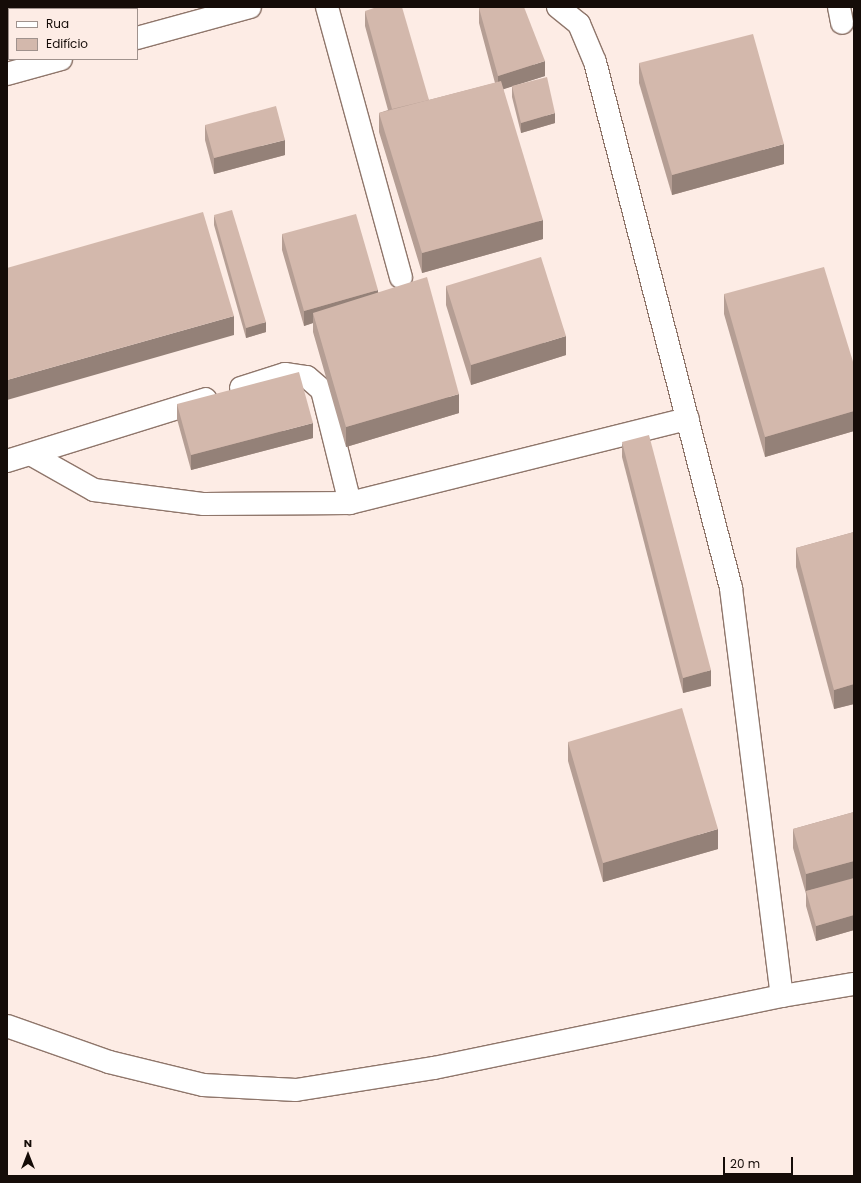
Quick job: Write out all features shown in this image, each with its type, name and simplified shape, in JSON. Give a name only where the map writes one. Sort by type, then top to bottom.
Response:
[{"type":"lane","points":[[138,38],[250,7]]},
{"type":"lane","points":[[327,7],[401,277]]},
{"type":"lane","points":[[558,7],[579,24],[596,62],[731,588],[782,996]]},
{"type":"lane","points":[[7,74],[57,60]]},
{"type":"lane","points":[[7,461],[32,455],[286,374],[307,377],[322,390],[350,503]]},
{"type":"lane","points":[[32,455],[94,490],[204,504],[350,503],[688,419]]},
{"type":"lane","points":[[7,1026],[109,1062],[203,1086],[296,1090],[434,1068],[782,996],[854,984]]},
{"type":"building","points":[[7,7],[17,7],[8,8],[7,17]]},
{"type":"building","points":[[377,7],[402,7],[429,100],[392,109],[365,11]]},
{"type":"building","points":[[524,7],[545,61],[498,76],[479,8]]},
{"type":"building","points":[[753,34],[784,144],[672,175],[639,63]]},
{"type":"building","points":[[547,77],[555,113],[521,123],[512,86]]},
{"type":"building","points":[[501,81],[543,220],[422,253],[379,113]]},
{"type":"building","points":[[276,106],[285,140],[214,158],[205,125]]},
{"type":"building","points":[[232,210],[266,322],[246,328],[214,215]]},
{"type":"building","points":[[203,212],[234,316],[7,380],[7,268]]},
{"type":"building","points":[[356,214],[378,290],[304,311],[282,234]]},
{"type":"building","points":[[541,257],[566,336],[471,365],[446,286]]},
{"type":"building","points":[[824,267],[854,365],[854,411],[765,437],[724,294]]},
{"type":"building","points":[[427,277],[459,394],[346,427],[313,313]]},
{"type":"building","points":[[299,372],[313,423],[191,455],[177,404]]},
{"type":"building","points":[[649,435],[711,670],[683,678],[622,442]]},
{"type":"building","points":[[854,532],[854,684],[834,690],[796,548]]},
{"type":"building","points":[[682,708],[718,829],[603,863],[568,742]]},
{"type":"building","points":[[854,812],[854,861],[806,874],[793,829]]},
{"type":"building","points":[[854,878],[854,915],[816,926],[806,891]]}]
